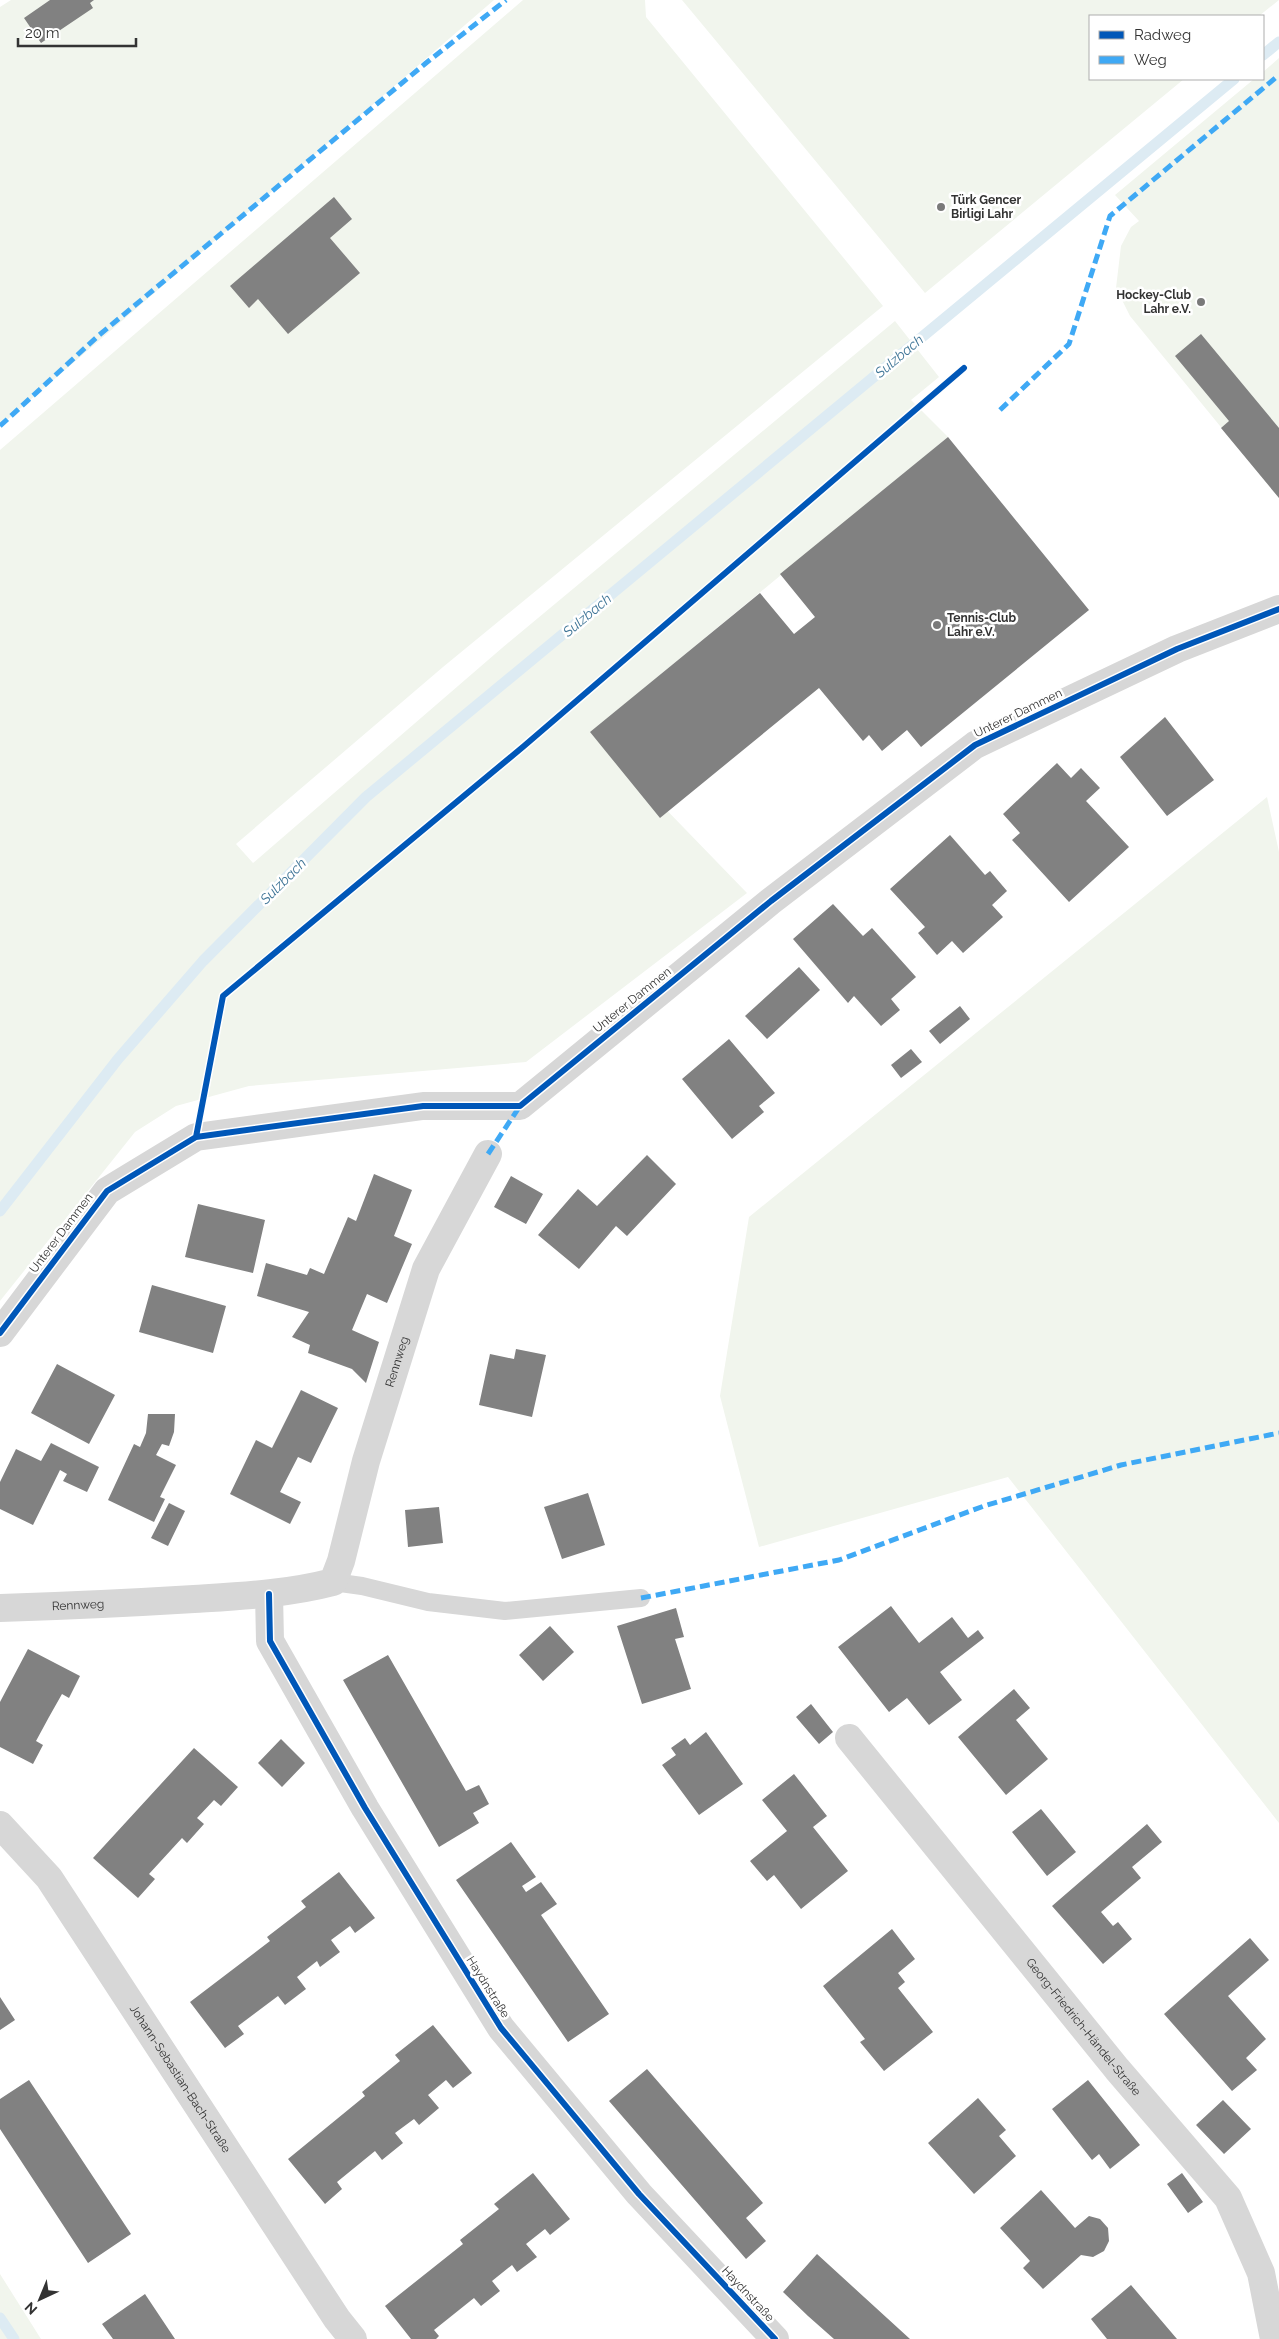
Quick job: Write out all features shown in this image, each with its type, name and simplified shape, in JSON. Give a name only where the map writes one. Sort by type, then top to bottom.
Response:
[{"type":"street","name":"Unterer Dammen","points":[[0,1333],[107,1191],[196,1137],[423,1106],[520,1106],[772,901],[975,745],[1178,649],[1275,606]]},
{"type":"street","name":"Rennweg","points":[[0,1608],[127,1603],[269,1594],[303,1590],[333,1582],[341,1561],[366,1461],[426,1269],[488,1154]]},
{"type":"street","name":"Haydnstraße","points":[[269,1594],[270,1641],[365,1808],[501,2028],[639,2194],[775,2339]]},
{"type":"street","name":"Georg-Friedrich-Händel-Straße","points":[[849,1738],[1117,2069],[1228,2198],[1260,2273],[1274,2339]]},
{"type":"street","name":"Johann-Sebastian-Bach-Straße","points":[[0,1825],[49,1878],[332,2311],[353,2339]]},
{"type":"lane","name":"Rennweg","points":[[333,1582],[362,1586],[428,1602],[505,1611],[641,1598]]},
{"type":"shaded area","points":[[11,0],[494,0],[0,426],[0,7]]},
{"type":"shaded area","points":[[523,0],[645,0],[646,17],[883,306],[443,667],[236,844],[253,863],[502,648],[895,321],[939,377],[911,400],[948,437],[591,732],[747,893],[526,1062],[249,1086],[176,1106],[135,1132],[0,1301],[0,450]]},
{"type":"shaded area","name":"Türk Gencer Birligi Lahr","points":[[682,0],[1279,0],[1260,15],[1089,15],[1089,80],[1183,80],[925,293]]},
{"type":"shaded area","name":"Hockey-Club Lahr e.V.","points":[[1279,58],[1279,498],[1130,316],[1116,288],[1121,246],[1131,227],[1139,221],[1115,195],[1253,80],[1264,80],[1264,71]]},
{"type":"shaded area","points":[[1267,797],[1279,852],[1279,1823],[1008,1477],[759,1547],[720,1396],[749,1217]]},
{"type":"shaded area","points":[[0,2274],[41,2339],[0,2339]]},
{"type":"building","points":[[50,0],[94,0],[90,3],[93,8],[41,43],[24,18]]},
{"type":"building","points":[[334,197],[352,219],[330,238],[360,273],[288,334],[258,299],[249,308],[230,286]]},
{"type":"building","points":[[1201,334],[1279,428],[1279,498],[1221,428],[1229,421],[1175,356]]},
{"type":"building","name":"Tennis-Club Lahr e.V.","points":[[948,437],[1089,610],[921,747],[907,730],[882,751],[869,735],[863,741],[819,688],[660,818],[590,732],[760,593],[794,634],[815,617],[780,574]]},
{"type":"building","points":[[1165,717],[1214,780],[1167,816],[1120,757]]},
{"type":"building","points":[[1057,763],[1071,778],[1081,768],[1100,788],[1086,801],[1129,847],[1069,902],[1012,840],[1020,833],[1003,814]]},
{"type":"building","points":[[950,835],[985,875],[990,871],[1007,891],[992,905],[1003,917],[963,953],[952,941],[937,955],[918,933],[925,927],[890,889]]},
{"type":"building","points":[[833,904],[863,936],[872,928],[916,977],[891,999],[900,1010],[881,1026],[854,996],[848,1003],[793,939]]},
{"type":"building","points":[[799,967],[820,990],[767,1039],[745,1016]]},
{"type":"building","points":[[960,1006],[970,1019],[940,1044],[929,1031]]},
{"type":"building","points":[[729,1039],[775,1093],[759,1106],[764,1112],[732,1139],[682,1079]]},
{"type":"building","points":[[911,1049],[922,1062],[901,1078],[891,1065]]},
{"type":"building","points":[[647,1155],[676,1184],[627,1236],[616,1226],[579,1269],[538,1235],[578,1189],[597,1206]]},
{"type":"building","points":[[374,1174],[412,1190],[394,1236],[412,1244],[387,1303],[367,1294],[352,1330],[379,1342],[366,1383],[352,1369],[308,1353],[310,1345],[292,1337],[309,1312],[257,1296],[266,1263],[307,1275],[310,1268],[324,1274],[348,1217],[356,1221]]},
{"type":"building","points":[[511,1176],[543,1194],[526,1224],[494,1207]]},
{"type":"building","points":[[198,1204],[265,1220],[253,1273],[185,1257]]},
{"type":"building","points":[[152,1285],[226,1306],[213,1353],[139,1332]]},
{"type":"building","points":[[516,1349],[546,1355],[532,1417],[479,1405],[490,1354],[514,1359]]},
{"type":"building","points":[[57,1364],[115,1395],[89,1444],[31,1413]]},
{"type":"building","points":[[301,1390],[338,1408],[311,1463],[298,1457],[280,1492],[301,1502],[290,1524],[230,1494],[256,1440],[272,1448]]},
{"type":"building","points":[[148,1414],[175,1414],[174,1432],[169,1446],[162,1444],[156,1455],[176,1465],[160,1497],[165,1499],[154,1522],[108,1500],[134,1444],[140,1447],[146,1433]]},
{"type":"building","points":[[51,1443],[99,1467],[87,1492],[63,1481],[67,1474],[60,1470],[33,1525],[0,1509],[0,1482],[16,1449],[41,1461]]},
{"type":"building","points":[[588,1493],[605,1545],[562,1559],[544,1507]]},
{"type":"building","points":[[169,1503],[185,1511],[168,1546],[151,1538]]},
{"type":"building","points":[[439,1507],[443,1543],[408,1547],[405,1510]]},
{"type":"building","points":[[891,1606],[919,1643],[952,1617],[968,1638],[978,1630],[984,1638],[940,1672],[962,1700],[929,1725],[907,1698],[889,1712],[838,1647]]},
{"type":"building","points":[[676,1608],[684,1637],[675,1639],[691,1689],[642,1704],[617,1626]]},
{"type":"building","points":[[550,1626],[574,1652],[543,1681],[519,1655]]},
{"type":"building","points":[[28,1649],[80,1676],[69,1698],[62,1694],[36,1741],[43,1745],[33,1764],[0,1747],[0,1702]]},
{"type":"building","points":[[388,1655],[466,1791],[479,1785],[489,1804],[473,1813],[479,1823],[439,1847],[343,1680]]},
{"type":"building","points":[[1014,1689],[1030,1708],[1016,1720],[1048,1759],[1006,1795],[958,1737]]},
{"type":"building","points":[[811,1704],[833,1732],[819,1744],[796,1717]]},
{"type":"building","points":[[706,1732],[743,1784],[699,1815],[662,1765],[676,1755],[671,1748],[685,1738],[690,1745]]},
{"type":"building","points":[[281,1739],[305,1763],[282,1787],[258,1763]]},
{"type":"building","points":[[194,1748],[238,1787],[221,1806],[214,1800],[197,1818],[204,1824],[187,1843],[182,1838],[149,1874],[155,1879],[138,1898],[93,1858]]},
{"type":"building","points":[[794,1774],[827,1816],[813,1827],[848,1871],[801,1909],[774,1875],[767,1881],[750,1861],[787,1831],[762,1800]]},
{"type":"building","points":[[1041,1809],[1076,1852],[1047,1876],[1012,1832]]},
{"type":"building","points":[[1147,1824],[1162,1842],[1132,1867],[1141,1878],[1101,1912],[1113,1926],[1118,1922],[1132,1939],[1103,1964],[1052,1906]]},
{"type":"building","points":[[511,1842],[536,1877],[522,1886],[526,1892],[541,1882],[557,1904],[541,1915],[609,2014],[568,2042],[456,1880]]},
{"type":"building","points":[[339,1872],[375,1918],[355,1933],[350,1926],[331,1940],[340,1952],[320,1967],[317,1961],[297,1977],[306,1989],[285,2005],[278,1996],[238,2026],[244,2034],[225,2048],[190,2002],[270,1941],[267,1937],[306,1907],[301,1901]]},
{"type":"building","points":[[892,1929],[915,1959],[898,1973],[905,1982],[898,1988],[933,2032],[884,2071],[860,2042],[865,2039],[823,1986]]},
{"type":"building","points":[[1250,1938],[1269,1960],[1228,1996],[1266,2039],[1246,2058],[1257,2070],[1232,2091],[1164,2014]]},
{"type":"building","points":[[0,1997],[15,2020],[0,2030]]},
{"type":"building","points":[[433,2025],[472,2073],[453,2088],[446,2080],[428,2095],[439,2108],[419,2125],[414,2119],[395,2133],[403,2143],[382,2160],[375,2151],[337,2182],[342,2189],[325,2204],[288,2159],[365,2096],[362,2092],[400,2061],[395,2055]]},
{"type":"building","points":[[647,2069],[763,2203],[746,2218],[766,2241],[746,2259],[609,2101]]},
{"type":"building","points":[[29,2080],[131,2234],[88,2263],[0,2129],[0,2099]]},
{"type":"building","points":[[1088,2080],[1140,2145],[1110,2169],[1099,2154],[1092,2160],[1052,2109]]},
{"type":"building","points":[[978,2098],[1006,2130],[999,2136],[1016,2156],[974,2194],[928,2143]]},
{"type":"building","points":[[1223,2100],[1251,2129],[1224,2154],[1196,2125]]},
{"type":"building","points":[[533,2173],[570,2219],[550,2235],[545,2229],[526,2244],[537,2257],[517,2272],[512,2265],[492,2281],[500,2291],[481,2306],[474,2298],[434,2330],[439,2336],[436,2339],[411,2339],[385,2306],[463,2244],[460,2240],[499,2209],[494,2204]]},
{"type":"building","points":[[1182,2173],[1203,2202],[1188,2213],[1167,2184]]},
{"type":"building","points":[[1041,2190],[1075,2228],[1089,2216],[1100,2219],[1108,2228],[1109,2241],[1104,2251],[1093,2257],[1081,2255],[1043,2289],[1023,2268],[1030,2261],[1000,2228]]},
{"type":"building","points":[[817,2254],[910,2339],[834,2339],[808,2316],[783,2292]]},
{"type":"building","points":[[1131,2285],[1177,2339],[1107,2339],[1091,2319]]},
{"type":"building","points":[[145,2294],[175,2339],[113,2339],[102,2324]]},
{"type":"waterway","name":"Sulzbach","points":[[1264,54],[1279,42]]},
{"type":"waterway","name":"Sulzbach","points":[[0,1211],[118,1059],[203,961],[366,797],[1233,80]]},
{"type":"waterway","name":"Sulzbach","points":[[0,2318],[14,2339]]},
{"type":"marked path","points":[[0,426],[98,336],[426,63],[506,0]]},
{"type":"marked path","points":[[1000,410],[1069,344],[1110,216],[1279,75]]},
{"type":"marked path","points":[[488,1154],[520,1106]]},
{"type":"marked path","points":[[641,1598],[839,1560],[984,1506],[1121,1465],[1279,1433]]},
{"type":"cycle path","points":[[196,1137],[223,996],[524,746],[964,368]]},
{"type":"cycle path","points":[[0,1333],[107,1191],[196,1137],[423,1106],[520,1106],[771,901],[975,745],[1177,649],[1279,609]]},
{"type":"cycle path","points":[[269,1594],[270,1641],[365,1808],[501,2028],[639,2194],[775,2339]]},
{"type":"place","name":"Türk Gencer Birligi Lahr","points":[[941,207]]},
{"type":"place","name":"Hockey-Club Lahr e.V.","points":[[1201,302]]},
{"type":"place","name":"Tennis-Club Lahr e.V.","points":[[937,625]]}]
